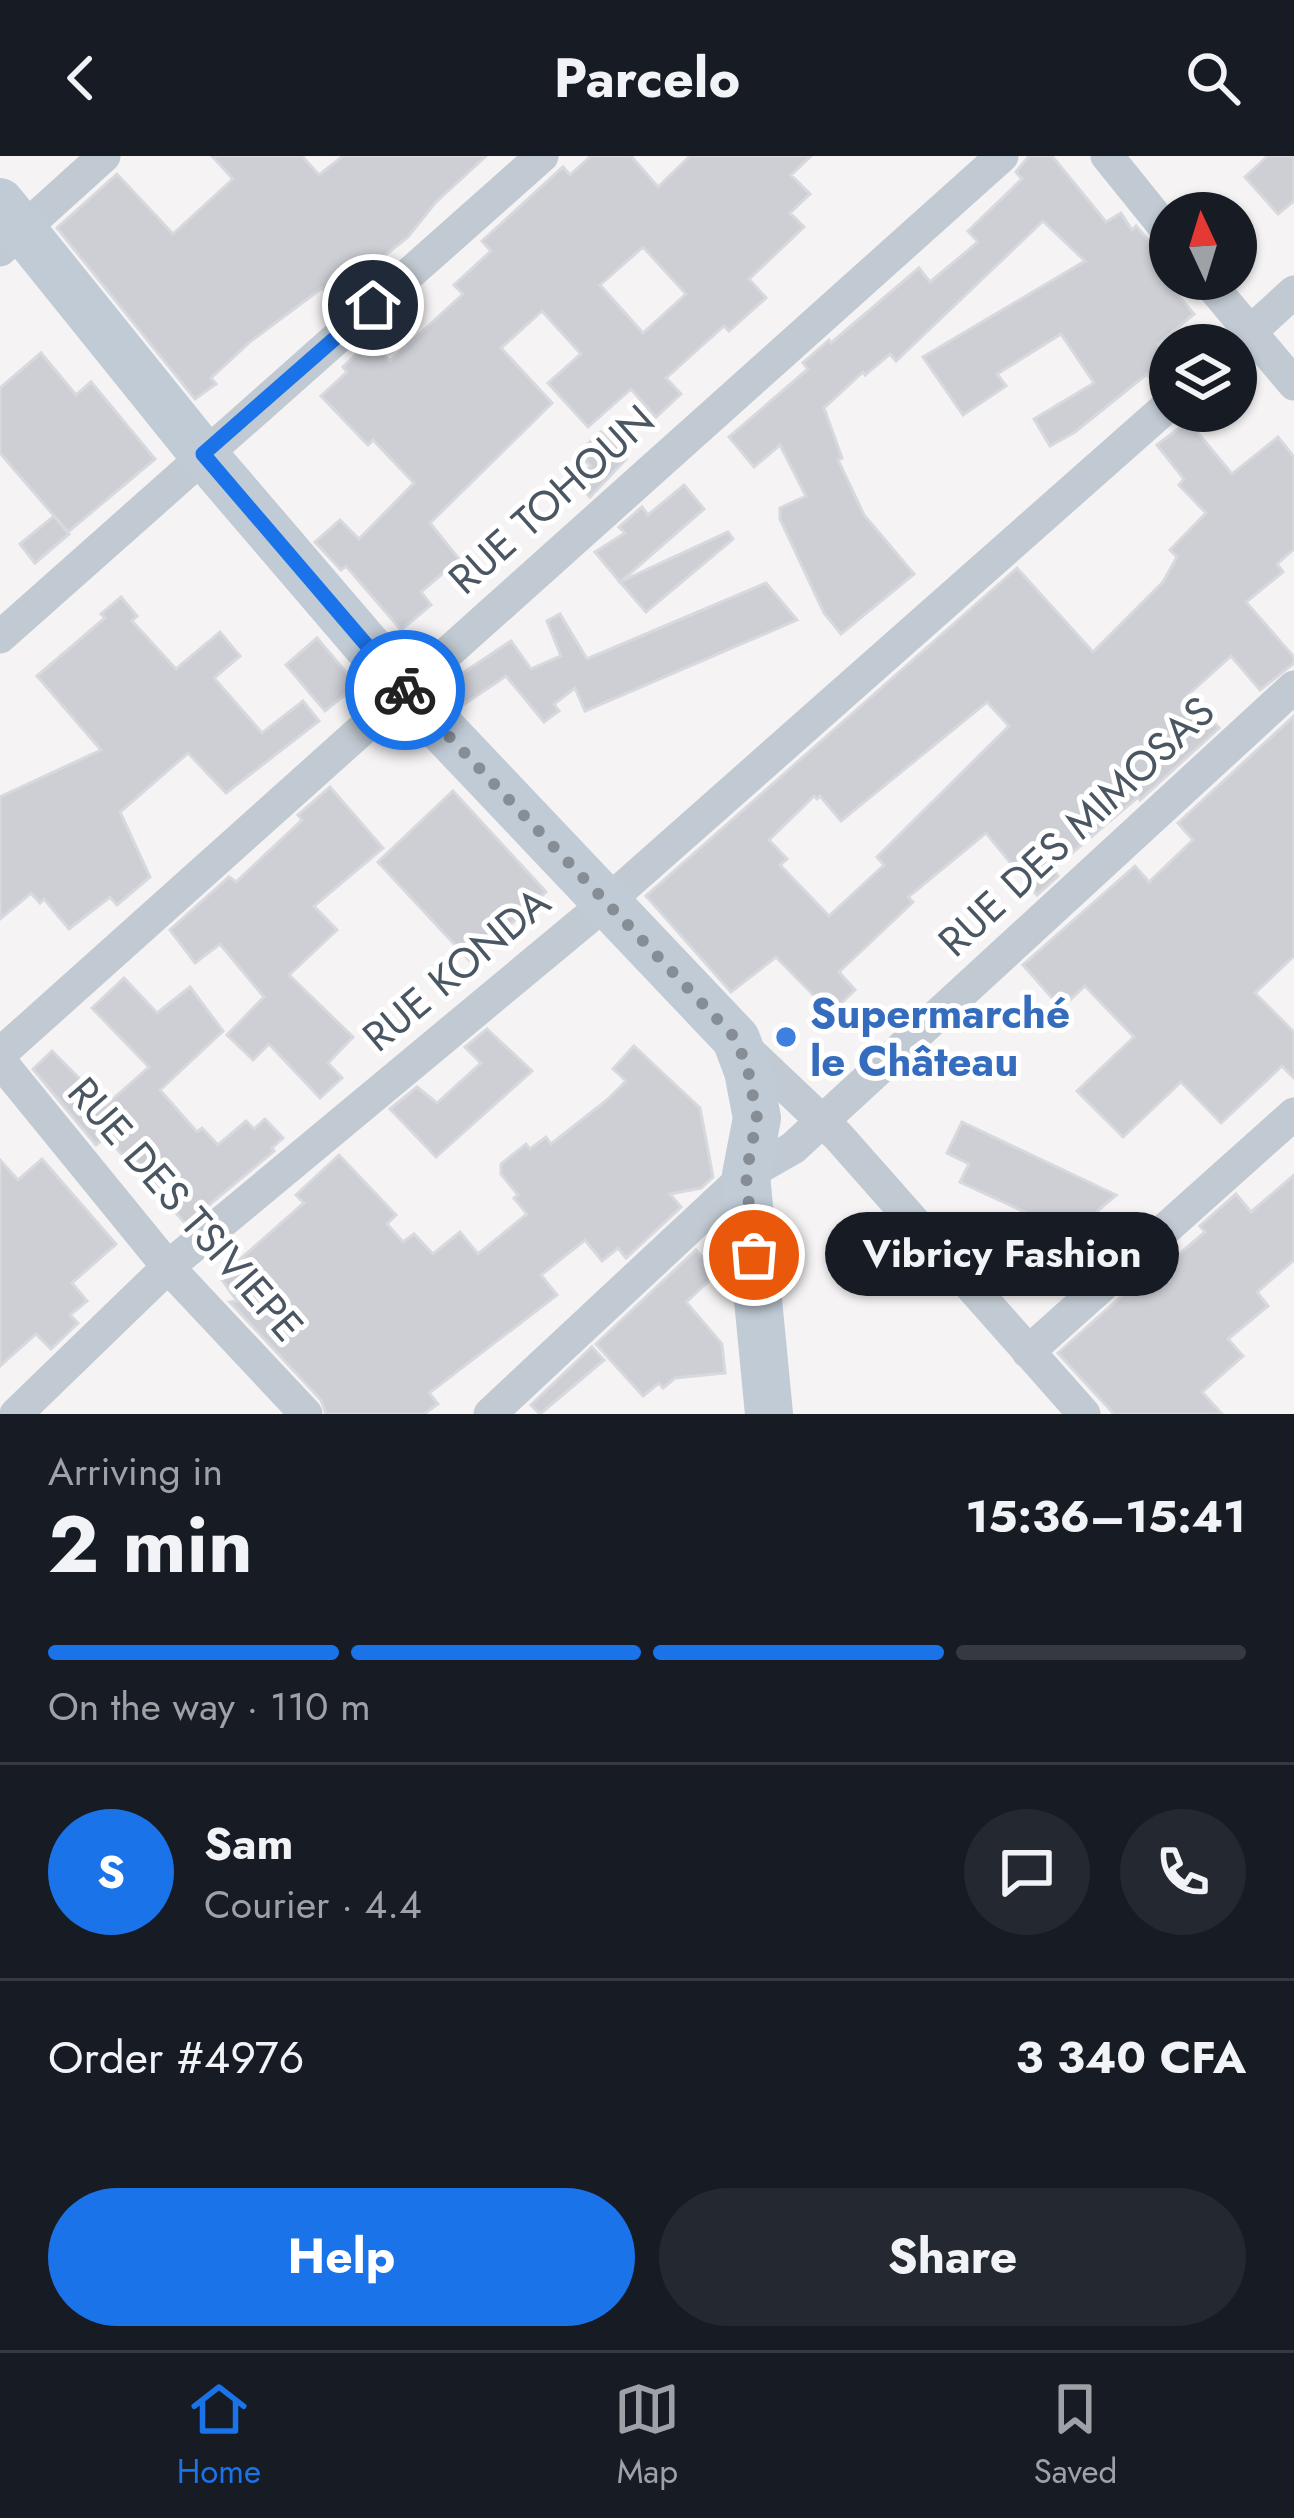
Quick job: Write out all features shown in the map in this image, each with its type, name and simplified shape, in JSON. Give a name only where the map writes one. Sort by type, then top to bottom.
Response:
[{"type":"main road","points":[[8,226],[405,690],[736,1039],[748,1070],[757,1118],[746,1175],[769,1414]]},
{"type":"street","points":[[8,226],[104,156]]},
{"type":"street","points":[[0,638],[542,156]]},
{"type":"street","name":"RUE TOHOUN","points":[[0,1057],[1002,156]]},
{"type":"street","points":[[1106,156],[1149,208]]},
{"type":"street","points":[[1257,326],[1294,292]]},
{"type":"street","points":[[1257,351],[1294,384]]},
{"type":"street","name":"RUE KONDA","points":[[16,1414],[168,1267],[607,902],[1149,423]]},
{"type":"street","name":"RUE DES MIMOSAS","points":[[490,1414],[746,1175],[793,1148],[1294,687]]},
{"type":"street","points":[[736,1039],[823,1120],[1084,1414]]},
{"type":"street","name":"RUE DES TSIVIEPE","points":[[0,1057],[168,1267],[306,1414]]},
{"type":"street","points":[[1028,1352],[1294,1114]]},
{"type":"building","points":[[212,156],[302,156],[319,175],[343,156],[486,156],[435,203],[408,237],[379,260],[375,255],[328,295],[322,288],[251,341],[211,378],[216,384],[195,399],[57,228],[117,174],[173,234],[233,179]]},
{"type":"building","points":[[591,156],[631,156],[658,187],[690,156],[811,156],[791,175],[810,194],[790,213],[804,227],[749,279],[766,298],[729,331],[724,326],[666,378],[681,394],[656,417],[631,389],[588,427],[548,383],[581,354],[542,311],[501,348],[552,403],[430,523],[459,559],[421,592],[431,605],[401,630],[346,566],[341,570],[315,542],[340,520],[359,539],[414,483],[373,440],[368,445],[321,396],[370,341],[390,361],[463,294],[454,285],[491,251],[482,241],[563,167],[570,175]],"holes":[[[643,247],[686,294],[643,333],[600,285]]]},
{"type":"building","points":[[1029,156],[1052,156],[1106,222],[1121,213],[1132,230],[1136,226],[1149,241],[1149,300],[1182,300],[1194,314],[1182,324],[1149,324],[1149,377],[1050,446],[1034,419],[1094,383],[1061,334],[997,374],[1006,386],[963,415],[923,357],[1085,261],[1043,221],[896,361],[890,354],[865,375],[863,372],[824,408],[842,458],[838,460],[864,515],[914,574],[841,634],[824,613],[780,519],[780,508],[806,496],[780,445],[754,467],[729,437],[808,369],[803,363],[919,268],[930,282],[978,242],[968,231],[1022,179],[1016,172]]},
{"type":"building","points":[[1268,156],[1294,156],[1294,201],[1278,214],[1245,177]]},
{"type":"building","points":[[41,353],[76,395],[91,382],[155,459],[68,532],[0,453],[0,388]]},
{"type":"building","points":[[601,432],[626,459],[590,497],[575,480],[591,466],[578,453]]},
{"type":"building","points":[[1174,432],[1197,432],[1232,474],[1278,437],[1294,457],[1294,549],[1277,564],[1283,572],[1246,602],[1294,657],[1294,663],[1260,690],[1231,656],[1189,694],[1219,728],[1140,800],[1138,797],[1053,869],[1058,876],[1037,895],[986,833],[908,897],[913,902],[839,972],[855,990],[831,1013],[776,957],[731,992],[646,896],[1017,568],[1093,652],[1163,582],[1177,557],[1170,550],[1206,513],[1179,485],[1184,479],[1157,445]],"holes":[[[987,702],[1009,726],[877,857],[884,865],[829,916],[780,865],[787,859],[769,840],[814,796],[820,796],[841,821]]]},
{"type":"building","points":[[684,485],[704,509],[620,582],[595,552],[625,533],[619,527],[642,507],[648,515]]},
{"type":"building","points":[[54,516],[69,534],[35,563],[20,544]]},
{"type":"building","points":[[728,532],[733,539],[646,612],[620,582]]},
{"type":"building","points":[[766,583],[797,620],[585,711],[575,688],[554,704],[559,711],[544,722],[506,676],[460,707],[445,685],[511,641],[531,669],[561,656],[547,621],[560,614],[587,659]]},
{"type":"building","points":[[121,597],[137,616],[132,621],[176,669],[220,632],[240,656],[214,678],[262,733],[303,701],[319,721],[226,793],[188,753],[120,812],[150,877],[117,905],[110,897],[69,929],[44,899],[40,903],[31,893],[0,919],[0,797],[101,750],[37,676],[105,618],[101,614]]},
{"type":"building","points":[[317,638],[357,685],[325,711],[286,665]]},
{"type":"building","points":[[1294,716],[1294,956],[1255,993],[1294,1032],[1294,1078],[1282,1066],[1221,1123],[1181,1082],[1123,1137],[1077,1091],[1134,1037],[1085,986],[1061,1008],[1023,965],[1135,866],[1149,882],[1193,840],[1178,823]]},
{"type":"building","points":[[330,787],[383,848],[314,906],[337,930],[289,975],[353,1037],[328,1063],[342,1078],[320,1098],[269,1044],[253,1060],[227,1035],[264,997],[220,944],[195,963],[170,930],[229,877],[236,882]]},
{"type":"building","points":[[453,791],[546,892],[470,961],[378,862]]},
{"type":"building","points":[[124,978],[157,1013],[190,987],[223,1031],[160,1090],[197,1132],[202,1128],[218,1145],[246,1121],[254,1129],[265,1119],[283,1138],[274,1151],[186,1224],[106,1137],[96,1145],[33,1069],[52,1051],[106,1105],[149,1067],[92,1008]]},
{"type":"building","points":[[487,1029],[532,1071],[436,1157],[390,1109],[417,1087],[437,1103],[481,1063],[465,1047]]},
{"type":"building","points":[[634,1046],[700,1108],[713,1177],[701,1188],[670,1194],[681,1207],[626,1258],[618,1248],[602,1261],[585,1240],[541,1275],[557,1295],[429,1393],[438,1404],[424,1414],[326,1414],[321,1400],[230,1302],[237,1301],[220,1277],[304,1203],[296,1195],[339,1155],[396,1215],[387,1224],[403,1242],[414,1234],[433,1254],[460,1232],[478,1254],[527,1214],[501,1174],[501,1164],[526,1144],[530,1149],[546,1137],[551,1144],[607,1100],[626,1081],[613,1069]]},
{"type":"building","points":[[962,1122],[1116,1195],[1093,1215],[1085,1231],[1047,1214],[1044,1221],[960,1182],[969,1164],[947,1153]]},
{"type":"building","points":[[42,1159],[116,1244],[72,1283],[87,1301],[70,1315],[78,1323],[51,1349],[36,1334],[0,1366],[0,1160],[18,1180]]},
{"type":"building","points":[[1294,1175],[1294,1260],[1257,1292],[1268,1306],[1228,1339],[1243,1356],[1202,1392],[1222,1414],[1114,1414],[1058,1353],[1152,1269],[1156,1274],[1205,1232],[1200,1226],[1236,1194],[1251,1212]]},
{"type":"building","points":[[696,1250],[717,1274],[686,1302],[722,1344],[725,1373],[675,1378],[643,1396],[596,1344]]},
{"type":"building","points":[[592,1347],[604,1360],[540,1414],[531,1405]]},
{"type":"way so far","points":[[405,690],[736,1039],[748,1070],[757,1118],[746,1175],[754,1255]]},
{"type":"place","name":"Supermarché le Château","points":[[786,1037]]},
{"type":"place","name":"Vibricy Fashion","points":[[754,1255]]},
{"type":"route","points":[[373,305],[203,454],[405,690]]}]
